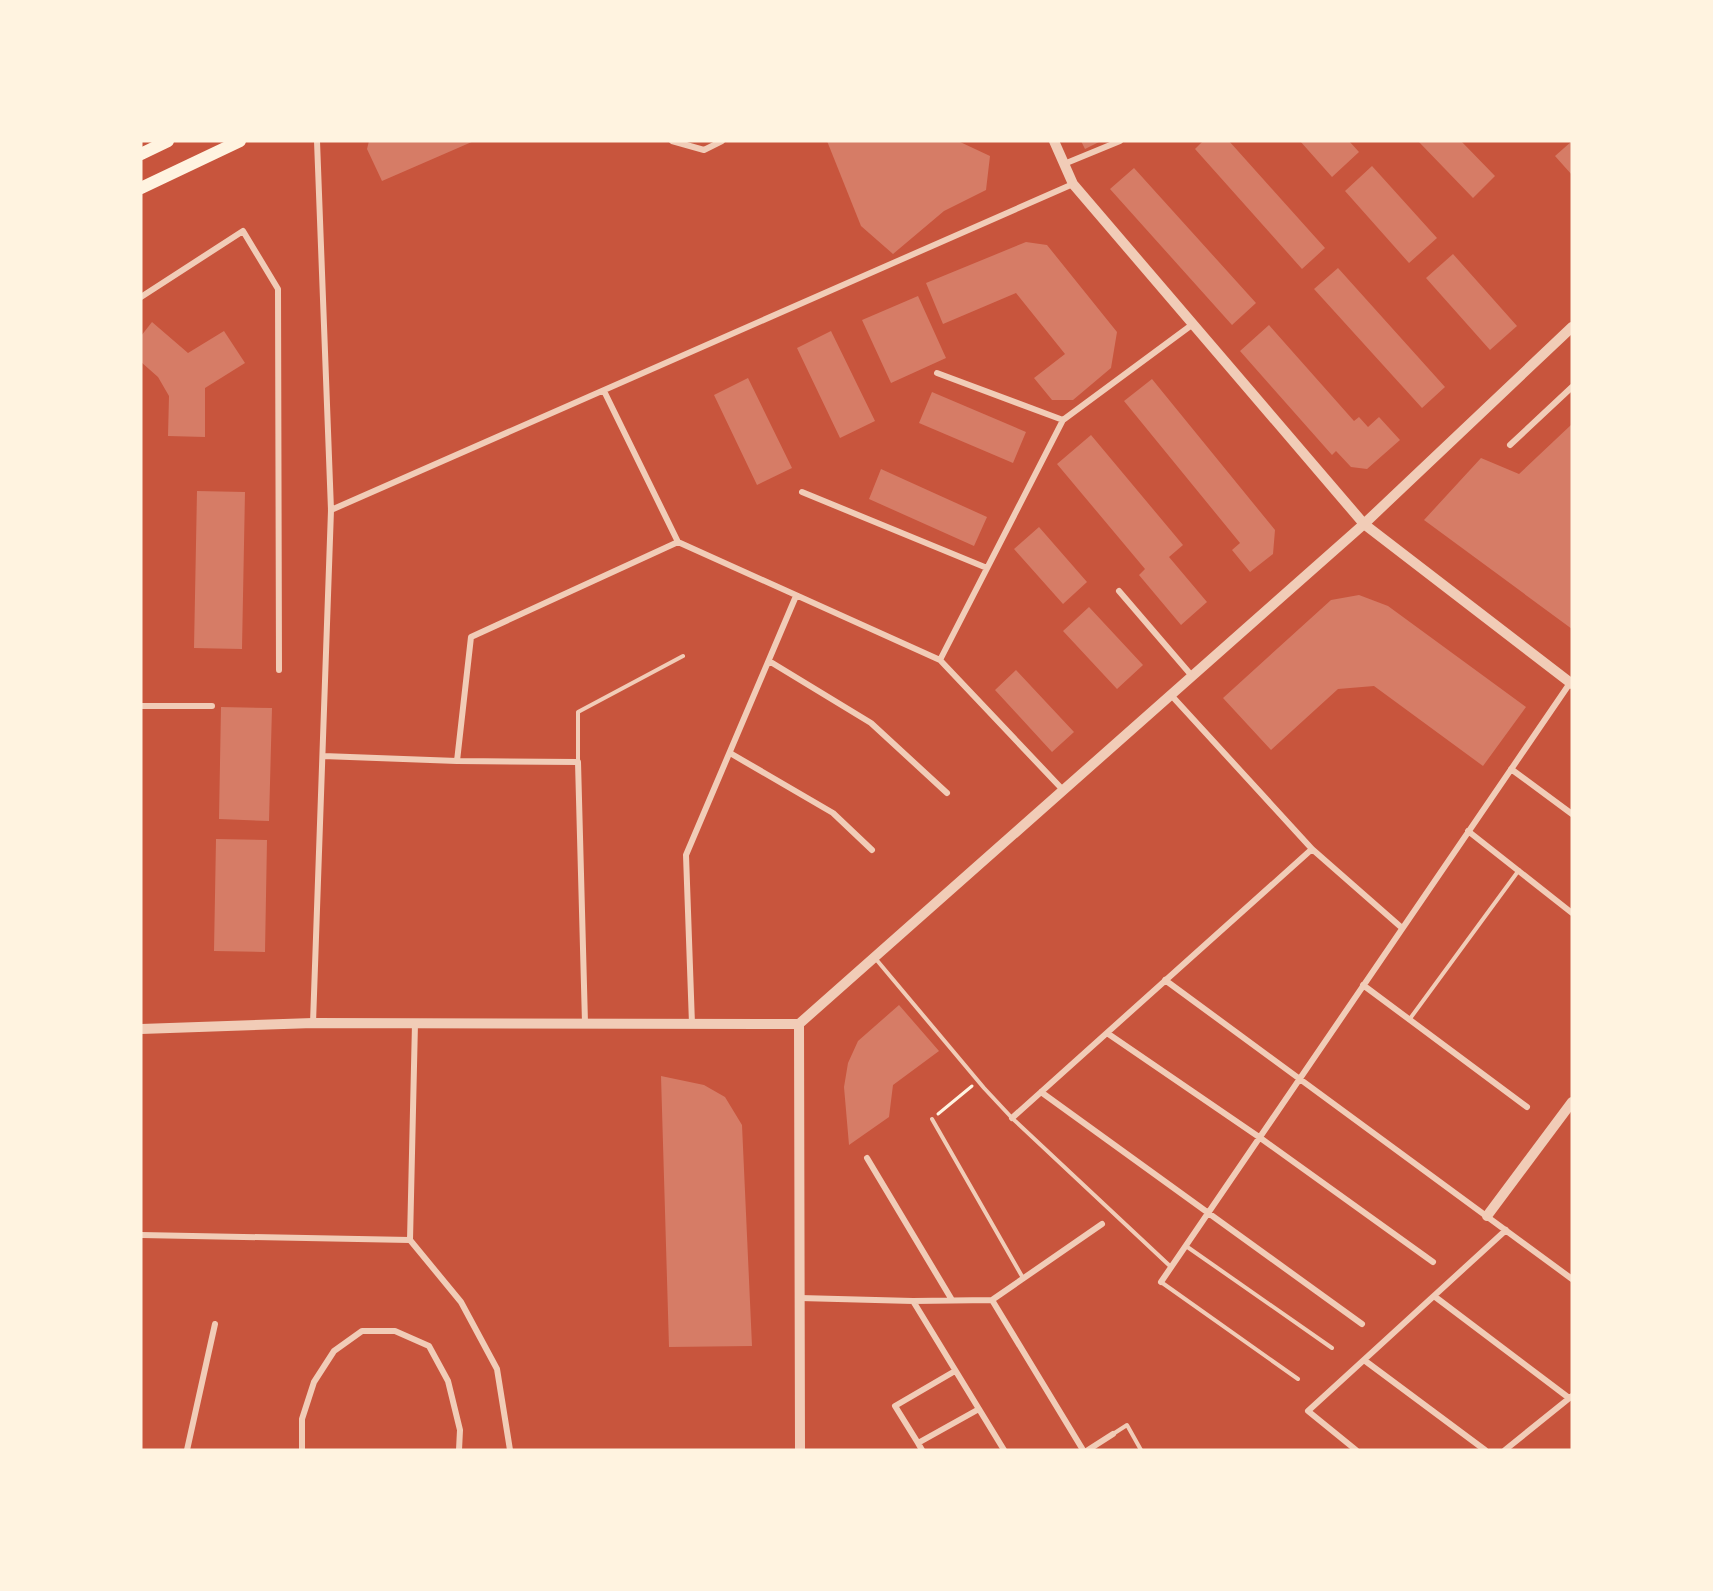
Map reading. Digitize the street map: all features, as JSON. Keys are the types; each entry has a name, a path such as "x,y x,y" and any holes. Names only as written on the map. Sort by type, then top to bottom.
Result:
{"main road":[{"path":"141,154 168,141"},
{"path":"141,188 240,141"}],"street":[{"path":"314,1023 331,510 317,141"},
{"path":"672,141 704,150 722,141"},
{"path":"1054,141 1074,184 1364,524 1571,683 1161,1282"},
{"path":"1064,164 1120,141"},
{"path":"331,510 1074,184"},
{"path":"141,297 243,231 278,289 279,670"},
{"path":"940,660 1063,420 1193,324"},
{"path":"141,1029 314,1023 800,1024 1364,524 1572,327"},
{"path":"938,373 1063,420"},
{"path":"1510,445 1572,387"},
{"path":"604,391 678,542 940,660 1063,790"},
{"path":"802,492 987,568"},
{"path":"457,761 471,637 678,542"},
{"path":"1119,591 1192,676"},
{"path":"692,1024 686,855 796,596"},
{"path":"769,661 871,723 947,793"},
{"path":"1171,695 1312,849 1402,928"},
{"path":"141,706 212,706"},
{"path":"730,753 833,813 872,850"},
{"path":"323,756 457,761 578,762 585,1023"},
{"path":"1511,769 1572,814"},
{"path":"1468,831 1572,913"},
{"path":"1012,1118 1312,849"},
{"path":"1165,980 1572,1279"},
{"path":"1363,985 1527,1107"},
{"path":"415,1023 410,1240 460,1302 497,1369 510,1450"},
{"path":"800,1024 800,1450"},
{"path":"1107,1033 1259,1137 1433,1262"},
{"path":"1041,1092 1362,1324"},
{"path":"1487,1216 1572,1102"},
{"path":"867,1158 952,1300"},
{"path":"800,1298 913,1301 992,1300 1102,1224"},
{"path":"1356,1450 1308,1411 1506,1230"},
{"path":"141,1235 410,1240"},
{"path":"1434,1296 1571,1397 1504,1450"},
{"path":"992,1300 1083,1450"},
{"path":"913,1301 1004,1450"},
{"path":"187,1450 215,1324"},
{"path":"302,1450 302,1419 314,1382 334,1351 362,1331 395,1331 429,1347 448,1381 460,1430 459,1450"},
{"path":"1364,1360 1485,1450"},
{"path":"922,1450 895,1406 956,1371"},
{"path":"918,1443 979,1409"},
{"path":"1088,1450 1113,1434"}],"lane":[{"path":"578,762 578,712 683,656"},
{"path":"1409,1020 1519,870"},
{"path":"875,957 1012,1118 1171,1267"},
{"path":"932,1119 1023,1278"},
{"path":"1185,1246 1332,1348"},
{"path":"1161,1282 1298,1379"},
{"path":"1113,1434 1127,1425 1141,1450"}],"path":[{"path":"932,1119 978,1080"}],"building":[{"path":"369,141 474,141 382,181 367,149"},
{"path":"827,141 958,141 990,156 986,190 944,211 893,254 861,226"},
{"path":"1081,141 1101,141 1085,149"},
{"path":"1203,141 1229,141 1325,248 1302,269 1195,149"},
{"path":"1300,141 1349,141 1359,152 1332,177"},
{"path":"1418,141 1461,141 1495,176 1473,198"},
{"path":"1572,141 1572,175 1555,156"},
{"path":"1372,166 1437,238 1409,263 1345,191"},
{"path":"1134,168 1256,303 1232,325 1110,189"},
{"path":"1026,242 1047,245 1117,332 1111,368 1073,400 1052,400 1034,378 1065,354 1016,293 943,324 926,283"},
{"path":"1453,254 1517,326 1490,350 1426,278"},
{"path":"1338,268 1445,387 1422,408 1314,289"},
{"path":"918,296 946,358 891,383 862,320"},
{"path":"152,322 188,353 224,331 245,363 205,388 205,437 168,436 169,396 158,377 141,362 141,336"},
{"path":"1269,325 1354,421 1359,417 1368,427 1379,417 1400,440 1367,469 1351,467 1336,451 1332,455 1240,351"},
{"path":"831,331 875,421 840,438 797,348"},
{"path":"748,378 792,468 757,485 714,395"},
{"path":"1152,379 1275,530 1273,554 1250,572 1232,550 1240,543 1124,401"},
{"path":"932,392 1026,432 1013,463 919,423"},
{"path":"1572,424 1572,629 1424,520 1481,458 1519,474"},
{"path":"1091,435 1183,545 1169,557 1207,602 1181,625 1139,575 1145,569 1057,464"},
{"path":"881,469 987,517 974,546 869,499"},
{"path":"197,491 245,492 242,649 194,648"},
{"path":"1039,527 1087,582 1063,604 1014,549"},
{"path":"1359,595 1388,606 1526,707 1483,766 1374,686 1338,689 1271,750 1223,698 1331,600"},
{"path":"1089,607 1143,665 1117,689 1063,631"},
{"path":"1016,670 1074,732 1052,752 995,690"},
{"path":"221,707 272,708 269,821 219,819"},
{"path":"216,839 267,840 265,952 214,951"},
{"path":"899,1005 939,1051 893,1085 889,1117 849,1145 844,1087 848,1063 858,1041"},
{"path":"661,1076 704,1085 725,1097 742,1125 752,1346 669,1347"}]}
